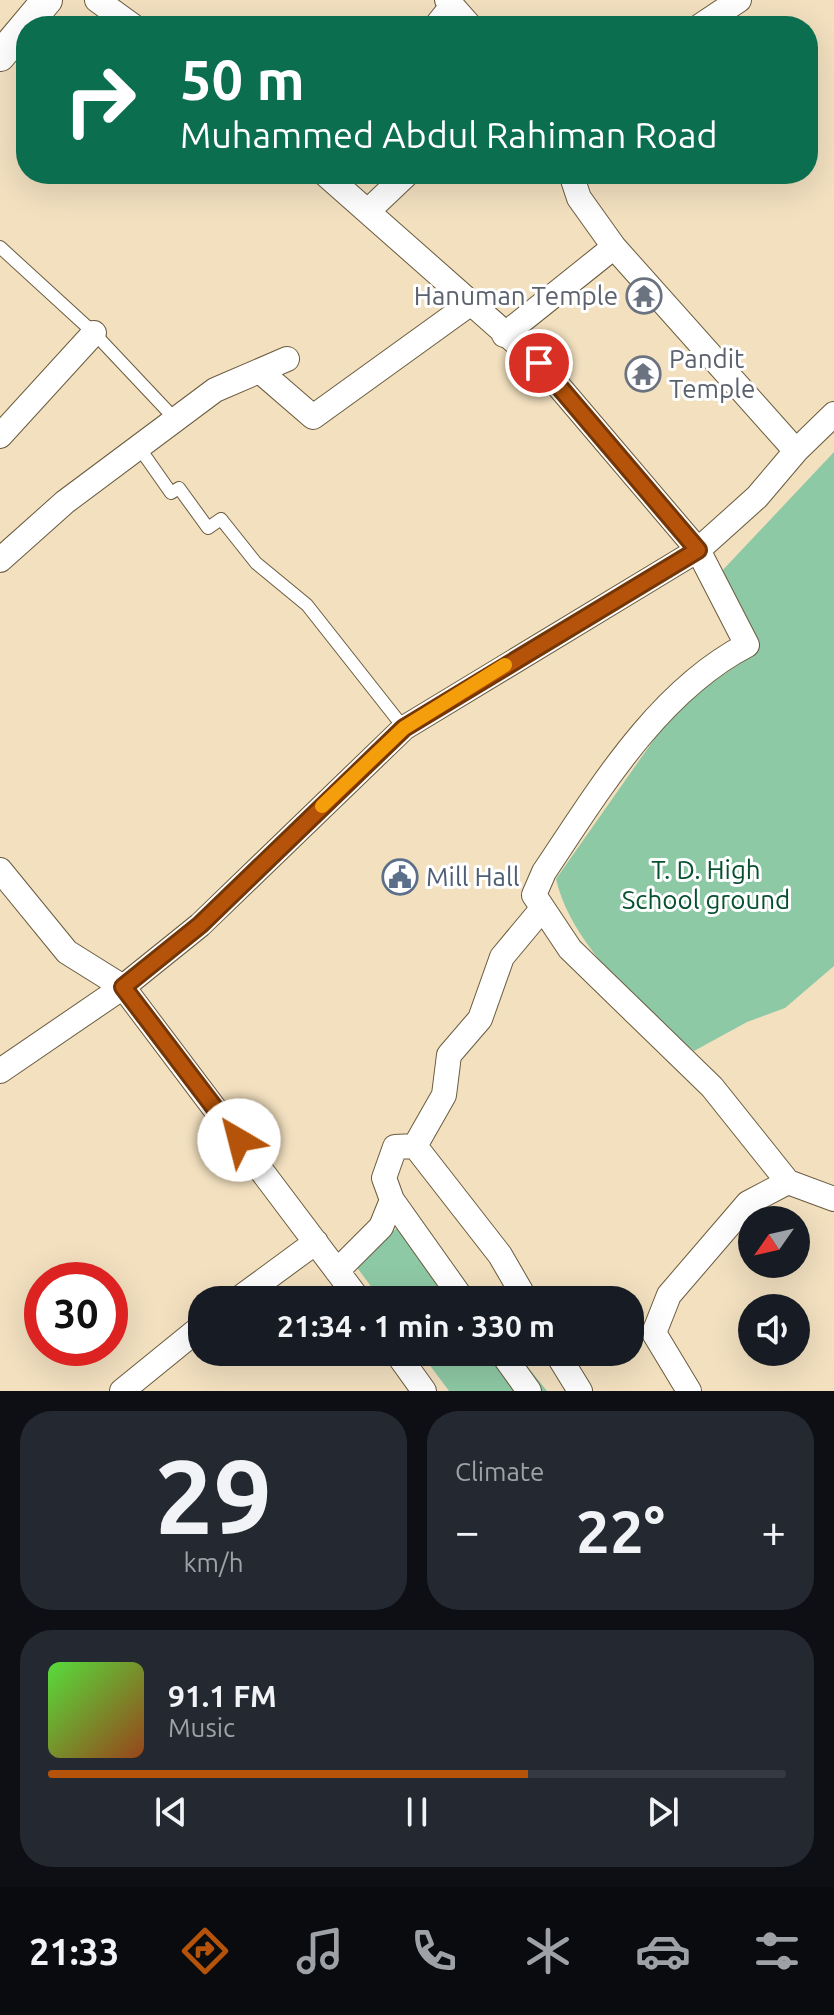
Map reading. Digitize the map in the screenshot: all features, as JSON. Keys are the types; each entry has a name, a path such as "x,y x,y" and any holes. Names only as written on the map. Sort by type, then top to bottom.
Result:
{"street":[{"path":"97,0 119,16"},
{"path":"715,16 739,0"},
{"path":"0,56 16,39"},
{"path":"337,184 539,363 698,550 747,645 693,678 631,749 544,872 534,895 570,949 712,1087 788,1182 834,1199"},
{"path":"368,211 396,184"},
{"path":"574,184 579,198 614,247 796,451"},
{"path":"504,335 614,247"},
{"path":"261,372 313,417 471,303"},
{"path":"4,424 94,333"},
{"path":"0,560 65,502 215,390 287,359"},
{"path":"0,1071 123,987 200,925 404,728 698,550 757,497 796,451 834,414"},
{"path":"0,870 67,952 123,987 348,1286"},
{"path":"415,1146 444,1095 449,1055 480,1019 502,957 542,909"},
{"path":"415,1146 395,1147 384,1178 392,1200 453,1286"},
{"path":"415,1146 500,1255 518,1286"},
{"path":"689,1391 654,1333 669,1295 748,1203 788,1182"},
{"path":"337,1271 381,1227 392,1200"},
{"path":"256,1286 316,1242"},
{"path":"122,1391 188,1337"},
{"path":"406,1366 424,1391"},
{"path":"511,1366 529,1391"},
{"path":"565,1366 580,1391"}],"lane":[{"path":"0,247 94,333 175,419"},
{"path":"138,446 171,493 179,488 208,528 221,519 256,563 307,605 404,728"}],"green space":[{"name":"T. D. High School ground","path":"834,452 834,966 785,1008 747,1022 694,1051 632,996 593,952 564,904 556,879 662,728 698,692 757,652 754,633 720,573"},
{"path":"410,1218 464,1286 371,1286 353,1262"},
{"path":"430,1366 527,1366 547,1391 449,1391"}],"slow traffic":[{"path":"322,806 404,728 505,665"}],"place":[{"name":"Hanuman Temple","path":"644,296"},
{"name":"Pandit Temple","path":"643,374"},
{"name":"Mill Hall","path":"400,877"}],"route":[{"path":"239,1140 123,987 200,925 404,728 698,550 539,363"}]}
